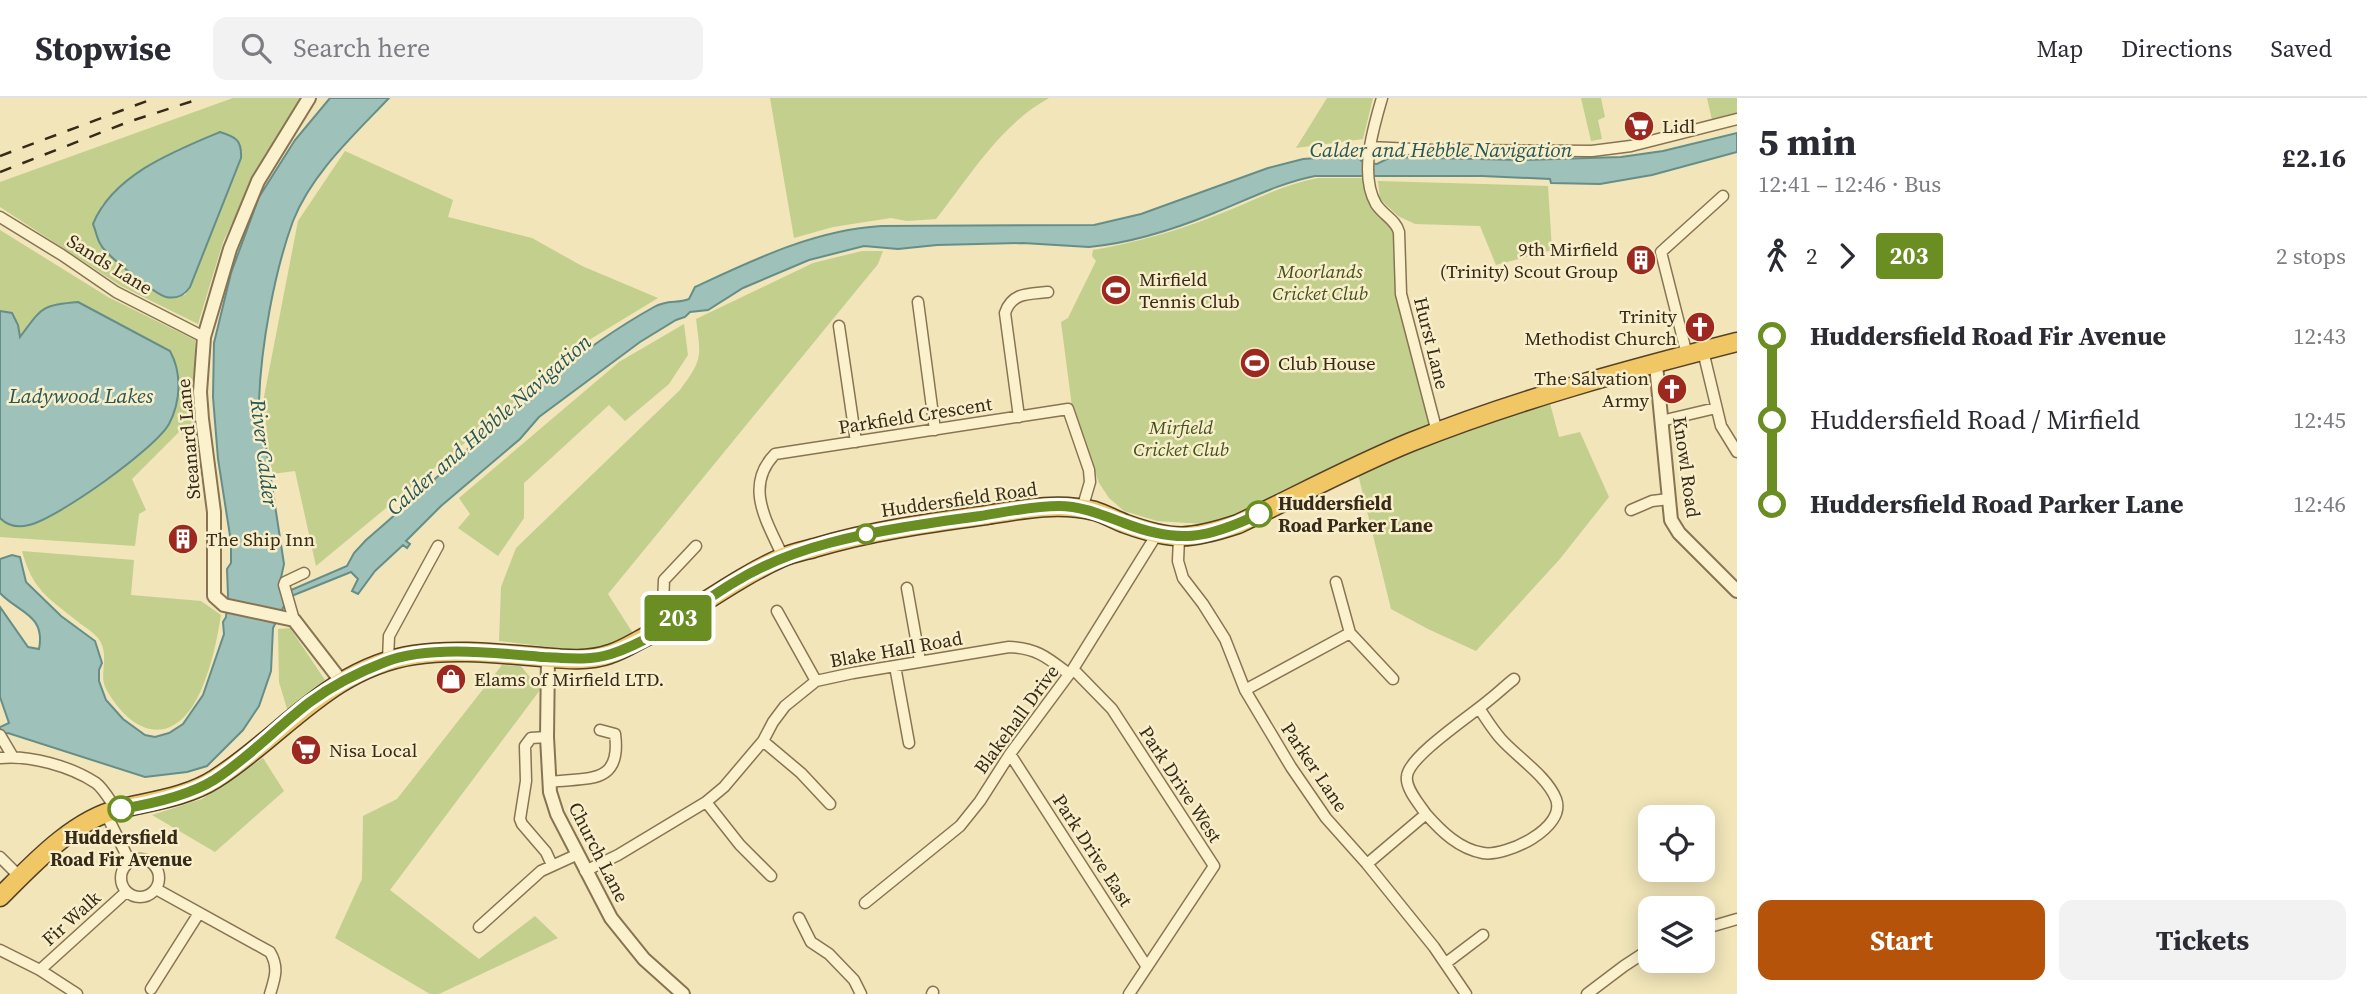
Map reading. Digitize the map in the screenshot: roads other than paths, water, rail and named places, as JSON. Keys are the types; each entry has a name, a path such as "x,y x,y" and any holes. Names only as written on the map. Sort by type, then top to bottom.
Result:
{"highway":[{"name":"Huddersfield Road","path":"0,897 54,846 79,828 111,812 171,797 212,782 310,702 341,681 388,660 453,653 588,659 612,654 662,628 736,581 783,557 860,536 923,524 1060,506 1097,512 1157,534 1178,538 1211,533 1238,524 1408,443 1437,432 1544,396 1737,342"}],"street":[{"name":"Steanard Lane","path":"289,614 224,605 214,596 214,512 200,392 204,337 230,249 258,181 309,98"},
{"name":"Hurst Lane","path":"1382,98 1370,137 1371,194 1380,211 1397,224 1401,294 1437,432"},
{"path":"1370,152 1592,150 1631,146 1737,119"},
{"path":"1723,196 1661,252 1721,426 1737,452"},
{"name":"Sands Lane","path":"0,217 116,292 204,337"},
{"path":"1019,417 1005,313 1008,304 1016,296 1048,292"},
{"path":"918,302 935,430"},
{"path":"839,326 856,442"},
{"name":"Knowl Road","path":"1656,365 1671,520 1674,527 1737,591"},
{"path":"1661,421 1716,408"},
{"name":"Parkfield Crescent","path":"783,557 759,502 760,482 765,464 775,454 1068,409 1089,470 1090,482 1082,509"},
{"path":"1631,510 1652,500 1669,499"},
{"name":"Blakehall Drive","path":"869,897 960,826 980,802 1010,754 1071,672 1157,534"},
{"name":"Parker Lane","path":"1178,538 1178,561 1183,578 1225,639 1245,690 1310,795 1446,963 1459,989 1466,994"},
{"path":"662,628 664,580 696,546"},
{"path":"388,660 389,636 438,547"},
{"path":"304,573 285,582 289,614 341,681"},
{"path":"1336,582 1350,633 1393,679"},
{"path":"907,588 920,661"},
{"path":"777,611 816,681"},
{"path":"1245,690 1350,633"},
{"name":"Blake Hall Road","path":"585,871 618,855 706,802 724,787 763,741 785,706 816,681 1009,647 1029,648 1071,672"},
{"name":"Church Lane","path":"548,657 547,737 550,782 556,814 611,918 644,959 683,994"},
{"path":"895,666 909,743"},
{"name":"Park Drive West","path":"1071,672 1112,709 1214,866 1129,994"},
{"path":"1479,708 1500,739 1538,774 1556,797 1557,808 1553,820 1543,832 1528,841 1485,854 1469,848 1443,832 1426,814 1409,788 1406,778 1409,770 1442,736 1514,678"},
{"path":"550,782 599,777 612,768 618,750 615,734 600,730"},
{"path":"547,737 531,738 526,743 526,781 520,819 546,852 552,865"},
{"path":"2,738 13,757"},
{"path":"763,741 801,773 830,804"},
{"name":"Park Drive East","path":"1010,754 1147,967"},
{"path":"0,758 13,757 57,766 98,784 130,862"},
{"path":"706,802 740,845 771,876"},
{"path":"1367,864 1426,814"},
{"path":"479,927 541,871 576,855"},
{"path":"0,856 20,877"},
{"path":"143,859 154,865 160,877 156,889 142,898 126,892 121,881 125,865 130,862 143,859"},
{"path":"156,889 270,952 276,962 270,994"},
{"name":"Fir Walk","path":"40,970 126,892"},
{"path":"151,989 199,913"},
{"path":"799,918 811,942 829,954 854,980 861,994"},
{"path":"1715,925 1737,919"},
{"path":"1446,963 1483,935"},
{"path":"0,950 40,970 77,994"},
{"path":"1587,994 1638,958"}],"water":[{"name":"River Calder","path":"330,98 389,98 335,155 301,203 286,241 274,286 259,401 284,564 279,587 282,594 347,566 366,540 504,416 614,331 659,305 689,299 695,287 763,256 809,240 833,233 881,226 1094,225 1141,214 1268,168 1303,159 1356,156 1364,163 1377,164 1391,157 1521,160 1621,157 1663,151 1737,133 1737,152 1652,175 1600,184 1551,183 1550,179 1482,176 1315,176 1276,187 1168,230 1105,245 1089,247 1023,243 937,245 898,249 864,246 809,260 743,288 708,310 690,312 640,342 539,417 520,439 441,506 406,541 410,544 407,548 403,545 375,571 358,594 352,591 358,579 351,572 284,599 284,606 273,628 271,671 259,706 243,730 207,766 187,772 145,777 8,733 0,735 0,727 9,723 0,697 0,607 28,647 39,649 40,637 34,621 0,593 0,559 12,555 20,557 26,582 61,616 95,641 102,663 99,681 106,700 123,719 145,735 155,737 169,733 183,724 203,695 224,634 223,622 228,595 227,569 231,563 231,542 218,459 213,397 214,343 231,273 259,197 295,140"},
{"path":"220,132 237,140 241,158 190,287 180,296 166,297 142,282 105,250 98,241 93,224 102,207 130,178 165,157"},
{"name":"Ladywood Lakes","path":"78,302 170,351 177,368 176,406 169,424 160,435 105,481 43,520 25,526 13,526 0,518 0,311 12,313 20,337 43,310"}],"railway":[{"path":"0,156 155,98"},
{"path":"0,172 128,122 202,98"}],"place":[{"name":"Lidl","path":"1639,126"},
{"name":"9th Mirfield (Trinity) Scout Group","path":"1641,260"},
{"name":"Mirfield Tennis Club","path":"1116,290"},
{"name":"Trinity Methodist Church","path":"1700,327"},
{"name":"Club House","path":"1255,363"},
{"name":"The Salvation Army","path":"1672,389"},
{"name":"Huddersfield Road Parker Lane","path":"1259,514"},
{"name":"The Ship Inn","path":"183,539"},
{"name":"Elams of Mirfield LTD.","path":"451,679"},
{"name":"Nisa Local","path":"306,750"},
{"name":"Huddersfield Road Fir Avenue","path":"121,809"}],"water label":[{"name":"Calder and Hebble Navigation","path":"1441,150"},
{"name":"Calder and Hebble Navigation","path":"489,425"}],"park label":[{"name":"Moorlands Cricket Club","path":"1320,282"},
{"name":"Mirfield Cricket Club","path":"1181,438"}]}
